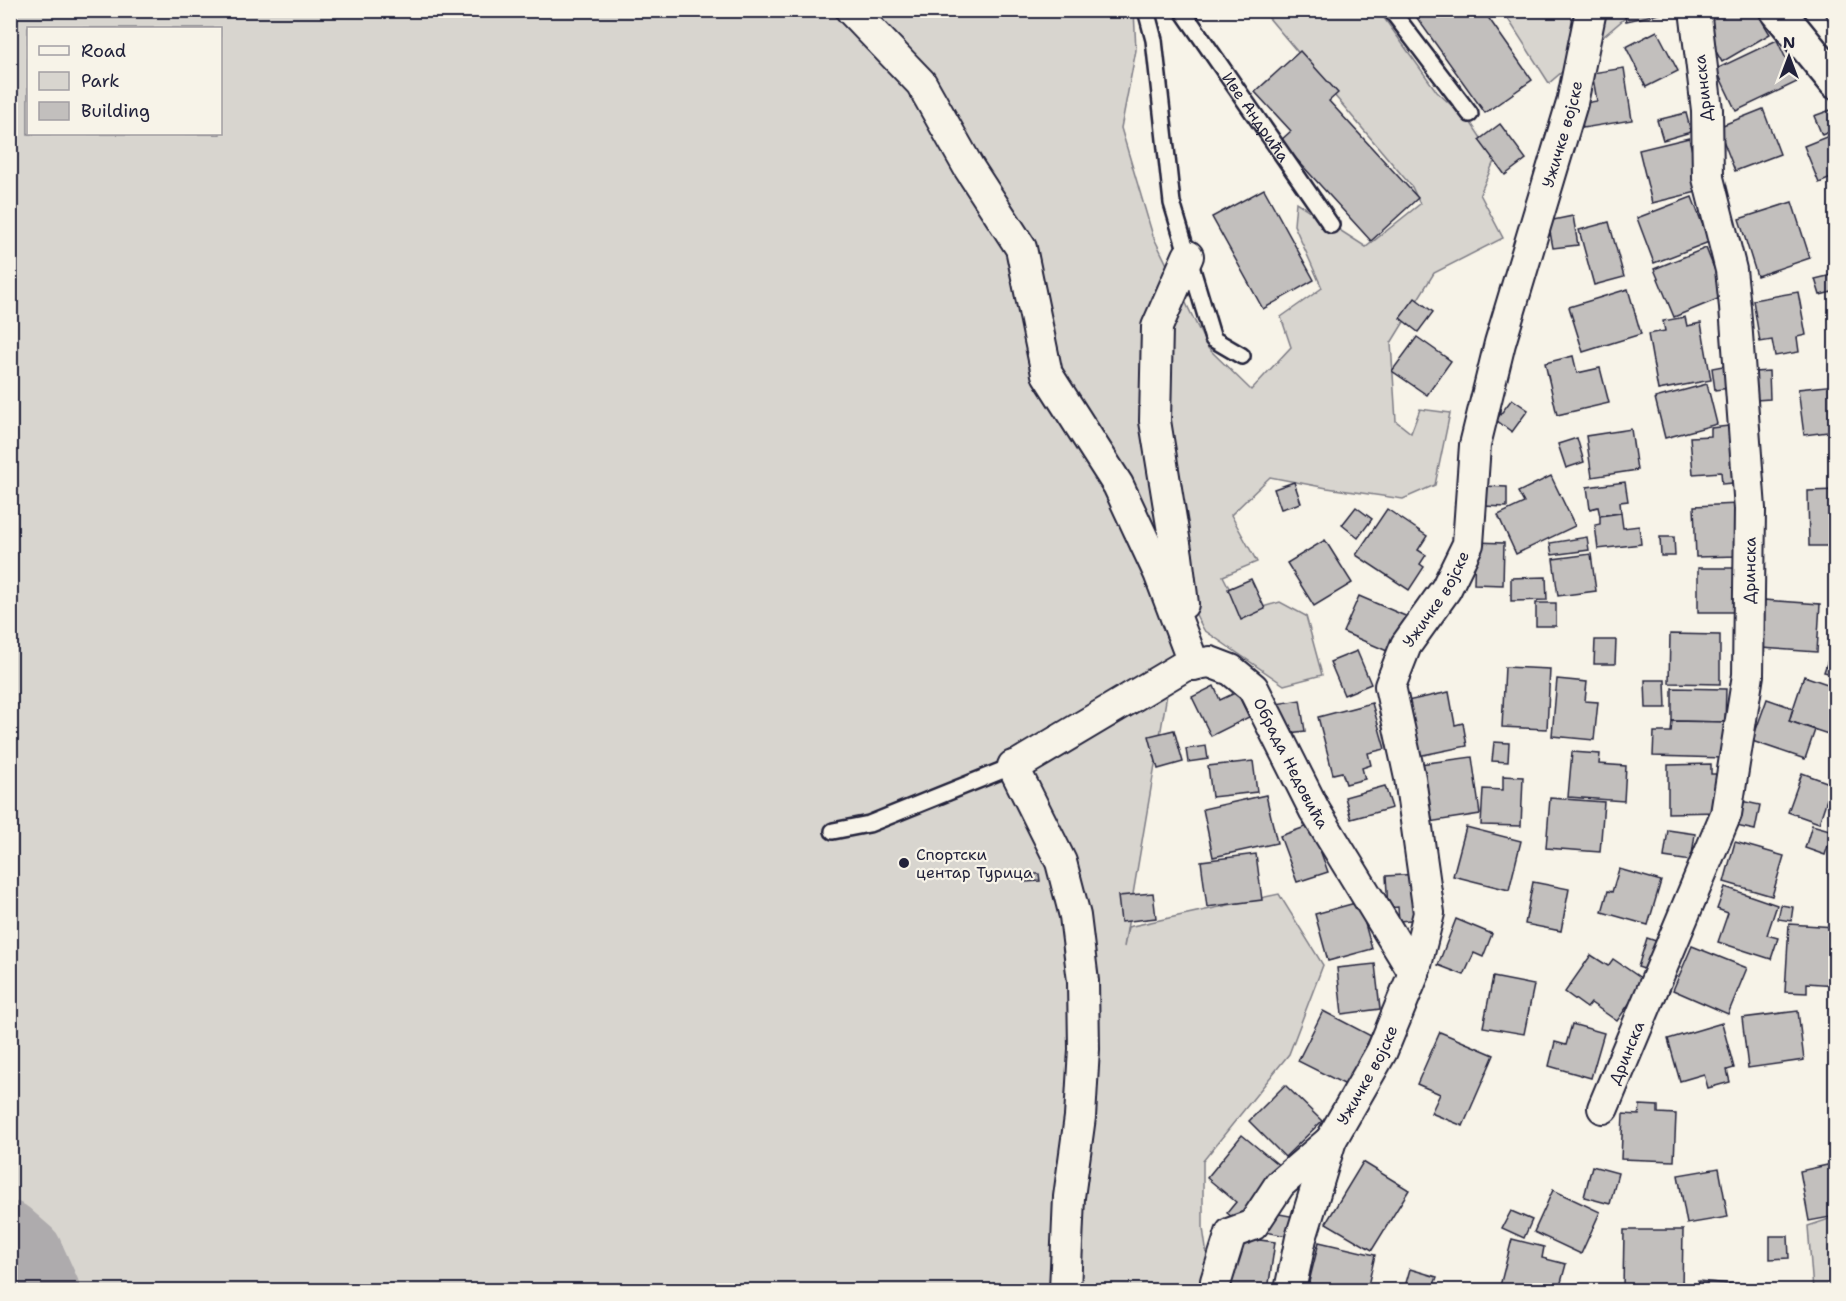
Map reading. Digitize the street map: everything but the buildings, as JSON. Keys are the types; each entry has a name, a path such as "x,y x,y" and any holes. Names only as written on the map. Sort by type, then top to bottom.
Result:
{"street":[{"path":"851,10 921,83 969,168 1021,248 1047,374 1118,485 1159,573 1194,665"},
{"name":"Ужичке војске","path":"1290,1290 1301,1238 1331,1140 1382,1051 1414,973 1429,914 1410,778 1390,686 1406,645 1446,589 1468,544 1475,445 1500,343 1572,102 1591,10"},
{"name":"Дринска","path":"1603,1108 1726,814 1748,675 1750,508 1736,307 1731,270 1708,178 1707,110 1696,18 1699,10"},
{"path":"1777,10 1836,82"},
{"path":"1188,256 1157,327 1155,421 1177,556 1188,646 1194,665"},
{"name":"Обрада Недовића","path":"1017,765 1184,666 1210,662 1231,670 1253,688 1315,811 1414,973"},
{"path":"1017,765 1061,862 1075,916 1083,981 1084,1050 1080,1117 1069,1197 1065,1290"},
{"name":"Ужичке војске","path":"1216,1281 1231,1233 1253,1225 1280,1184 1331,1140"}],"lane":[{"path":"1146,10 1154,40 1172,203 1213,339 1242,356"},
{"name":"Иве Андрића","path":"1182,10 1331,225"},
{"path":"1391,10 1470,114"},
{"path":"833,831 869,824 1017,765"}],"green space":[{"path":"10,11 1134,11 1136,50 1121,128 1153,236 1208,348 1251,390 1291,347 1281,317 1322,288 1294,225 1296,202 1366,247 1420,204 1412,187 1263,11 1379,11 1437,92 1471,123 1495,159 1480,194 1503,238 1434,273 1391,343 1396,421 1411,433 1420,409 1450,413 1435,485 1403,499 1270,477 1231,515 1257,562 1223,576 1242,613 1280,602 1306,616 1322,675 1284,685 1204,630 1194,611 1181,612 1124,947 1128,927 1279,894 1323,965 1289,1054 1203,1161 1203,1228 1212,1290 11,1290"},
{"path":"1503,11 1622,11 1625,18 1549,83"},
{"path":"1835,1217 1835,1290 1813,1290 1808,1226"}],"waterway":[{"path":"10,1230 33,1250 51,1290"}],"place":[{"name":"Спортски центар Турица","path":"904,863"}]}
